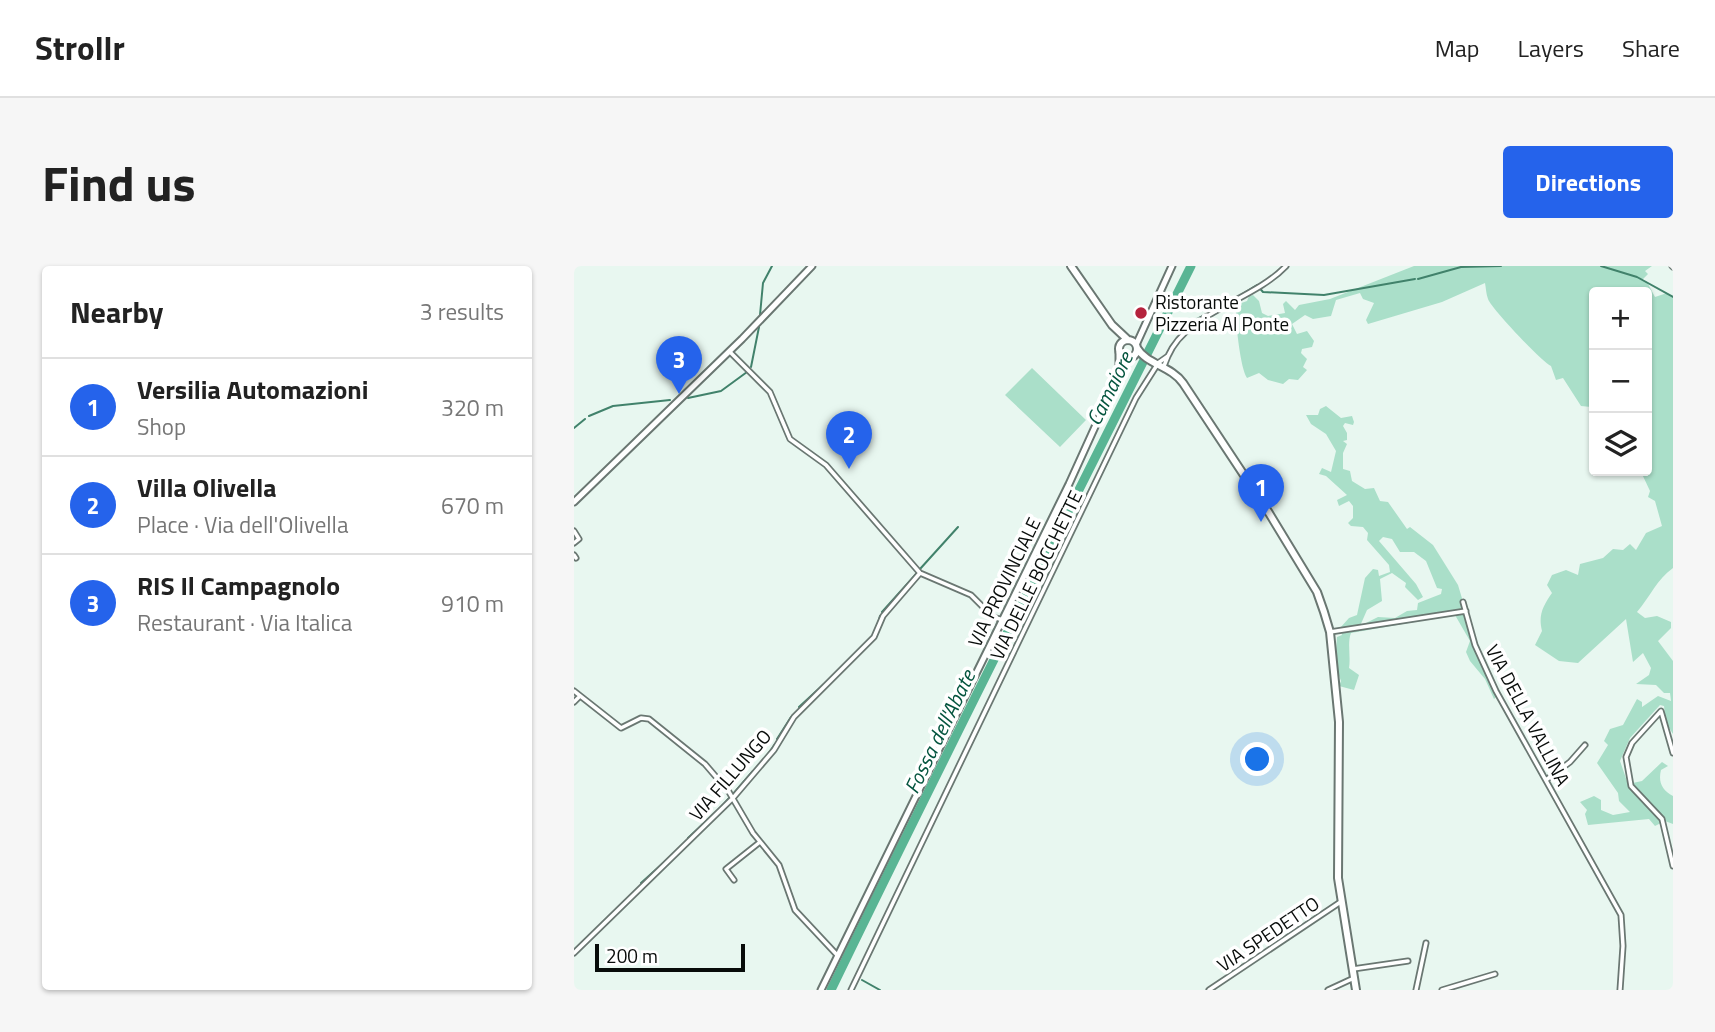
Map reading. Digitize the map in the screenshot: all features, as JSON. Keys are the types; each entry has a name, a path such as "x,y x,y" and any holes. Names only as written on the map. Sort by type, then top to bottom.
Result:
{"main road":[{"path":"574,502 812,266"},
{"path":"1070,266 1112,325 1129,340 1136,353"},
{"name":"VIA PROVINCIALE","path":"821,990 1003,620 1119,374 1136,353 1140,332 1172,266"},
{"path":"1112,325 1119,350"},
{"name":"VIA PROVINCIALE","path":"1129,340 1140,332"},
{"path":"1119,350 1129,340"},
{"path":"1119,350 1136,353 1159,363 1183,383 1269,513 1317,592 1330,632 1339,722 1337,853 1356,990"},
{"name":"VIA PROVINCIALE","path":"1119,350 1119,374"}],"street":[{"name":"VIA DELLE BOCCHETTE","path":"851,990 1136,398 1182,333 1262,285 1286,266"},
{"path":"729,351 770,391 782,423 795,445 826,465 920,573 971,595 993,617 1003,620"},
{"path":"574,531 579,539 574,543"},
{"name":"VIA FILLUNGO","path":"574,953 733,798 774,750 794,716 874,637 883,616 920,573"},
{"name":"VIA DELLA VALLINA","path":"1463,602 1477,650 1621,915 1623,946 1620,990"},
{"path":"1330,632 1466,611"},
{"path":"574,691 621,728 641,718 649,719 705,764 733,798 760,842 779,865 795,910 838,956"},
{"path":"574,702 580,696"},
{"path":"1673,752 1661,711 1632,743 1626,757 1631,786 1662,819 1673,866"},
{"path":"1546,780 1578,755 1585,744"},
{"path":"734,880 726,869 760,842"},
{"name":"VIA SPEDETTO","path":"1209,990 1342,901"},
{"path":"1416,990 1426,943"},
{"path":"1353,969 1408,961"},
{"path":"1442,990 1495,974"},
{"path":"1328,990 1354,978"}],"green space":[{"path":"1414,266 1652,266 1645,271 1648,274 1642,280 1650,287 1589,287 1589,407 1581,406 1563,378 1556,380 1551,366 1491,304 1485,283 1442,302 1368,324 1366,320 1374,303 1363,299 1360,293 1336,300 1331,316 1313,319 1305,315 1292,324 1297,334 1307,331 1314,341 1312,347 1302,349 1301,353 1307,359 1303,367 1307,370 1298,380 1289,379 1283,384 1268,380 1259,373 1247,378 1240,354 1236,305 1247,301 1249,296 1253,295 1259,301 1262,313 1268,316 1285,313 1283,304 1286,301 1295,310 1299,305 1330,299"},
{"path":"1652,291 1655,297 1667,293 1673,297 1673,568 1658,583 1637,612 1645,618 1657,616 1671,622 1671,628 1658,641 1673,661 1673,734 1666,723 1664,706 1660,705 1630,738 1620,761 1628,784 1642,781 1662,762 1668,766 1661,770 1660,778 1666,791 1673,796 1673,824 1665,821 1655,826 1649,819 1588,825 1585,814 1587,810 1580,802 1594,796 1601,800 1601,810 1613,815 1630,812 1619,801 1618,793 1597,763 1608,745 1604,741 1610,729 1623,725 1637,699 1642,702 1642,707 1658,696 1671,701 1670,693 1664,693 1656,685 1636,684 1649,675 1651,668 1643,653 1633,662 1626,619 1578,663 1559,661 1535,645 1542,631 1542,611 1552,593 1547,585 1552,575 1566,570 1578,575 1580,564 1603,558 1613,549 1623,550 1630,544 1636,550 1646,533 1662,526 1655,501 1648,497 1650,491 1643,476 1652,476"},
{"path":"1032,368 1086,420 1060,447 1005,395"},
{"path":"1326,406 1341,418 1352,416 1353,425 1345,423 1343,426 1347,440 1343,441 1347,444 1343,453 1343,469 1350,471 1352,481 1365,489 1374,488 1380,501 1388,502 1407,529 1410,527 1433,545 1458,585 1476,645 1499,694 1494,699 1485,679 1470,661 1466,652 1470,641 1455,615 1351,633 1349,668 1359,675 1354,690 1339,686 1341,681 1335,665 1337,637 1342,635 1340,628 1349,618 1357,615 1365,578 1373,569 1378,570 1379,576 1390,572 1389,565 1367,540 1368,533 1363,527 1351,526 1348,523 1353,518 1353,506 1349,501 1339,506 1337,500 1347,495 1326,476 1319,474 1322,468 1331,472 1336,451 1326,434 1311,424 1306,415 1318,415 1320,409","holes":["1383,537 1392,539 1400,552 1414,552 1426,561 1437,588 1442,589 1441,594 1418,603 1417,610 1407,611 1395,618 1378,617 1360,626 1367,610 1382,601 1380,579 1392,573 1406,583 1405,587 1418,600 1423,597 1416,584 1379,541"]}],"waterway":[{"path":"760,315 763,283 772,266"},
{"name":"Fossa dell'Abate","path":"831,990 1191,266"},
{"path":"1418,279 1461,267 1501,266"},
{"path":"1601,266 1637,277 1673,297"},
{"path":"1226,304 1257,285 1263,292 1324,295 1415,279"},
{"path":"1165,316 1185,325 1215,310"},
{"path":"751,367 759,327"},
{"path":"688,398 721,391 747,372"},
{"path":"589,416 613,406 670,400"},
{"path":"574,428 585,419"},
{"path":"920,569 958,527"},
{"path":"882,612 917,573"},
{"path":"878,624 880,616"},
{"path":"799,707 824,684"},
{"path":"777,739 791,717"},
{"path":"766,757 775,744"},
{"path":"733,794 753,771"},
{"path":"722,806 730,797"},
{"path":"688,838 717,811"},
{"path":"641,883 671,856"},
{"path":"862,980 880,990"}],"place":[{"name":"Ristorante Pizzeria Al Ponte","path":"1141,313"},
{"name":"RIS Il Campagnolo","path":"679,394"},
{"name":"Villa Olivella","path":"849,469"},
{"name":"Versilia Automazioni","path":"1261,522"}],"water label":[{"name":"Camaiore","path":"1110,389"}]}
